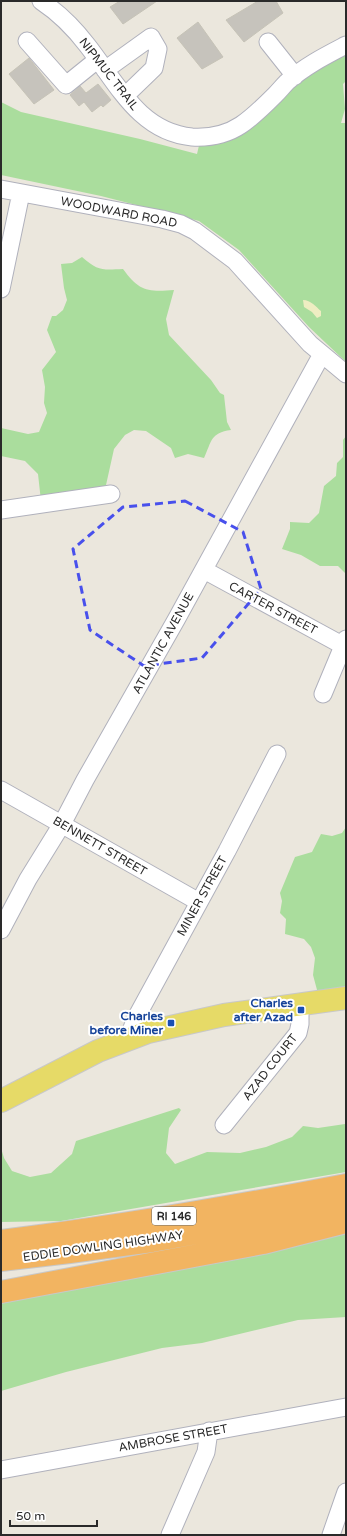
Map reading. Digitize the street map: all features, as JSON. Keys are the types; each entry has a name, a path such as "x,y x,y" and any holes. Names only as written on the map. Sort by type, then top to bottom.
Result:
{"highway":[{"name":"EDDIE DOWLING HIGHWAY","path":"1,1241 151,1220 346,1186"},
{"name":"EDDIE DOWLING HIGHWAY","path":"1,1260 152,1241 346,1206"},
{"path":"1,1292 263,1242 346,1222"}],"main road":[{"path":"1,1101 98,1051 128,1038 224,1015 300,1003 346,998"}],"street":[{"name":"NIPMUC TRAIL","path":"41,1 65,20 87,45 125,96 141,114 164,130 183,136 201,138 220,135 242,125 307,65 346,45"},
{"path":"27,42 66,85 150,37 158,49 154,68 125,96"},
{"path":"268,42 295,76"},
{"name":"WOODWARD ROAD","path":"1,189 162,219 181,224 195,231 235,261 287,320 322,354 346,374"},
{"path":"1,289 21,192"},
{"name":"ATLANTIC AVENUE","path":"1,930 204,570 322,354"},
{"path":"1,510 111,494"},
{"name":"CARTER STREET","path":"204,570 344,642"},
{"path":"324,694 344,642"},
{"name":"MINER STREET","path":"128,1038 137,1016 277,754"},
{"name":"BENNETT STREET","path":"1,790 199,902"},
{"name":"AZAD COURT","path":"224,1125 298,1033 300,1024 300,1003"},
{"name":"AMBROSE STREET","path":"1,1470 346,1407"},
{"path":"170,1535 206,1452 209,1431"},
{"path":"331,1535 346,1492"}],"highlighted area":[{"path":"185,501 243,532 261,589 202,658 144,666 90,630 73,549 123,507"}],"green space":[{"path":"346,40 346,81 343,84 345,109 341,123 346,123 346,362 309,327 239,250 199,221 101,196 1,175 1,102 21,112 140,139 197,154 201,137 221,132"},
{"path":"82,257 92,265 101,269 123,269 134,282 144,288 157,291 174,290 166,319 169,335 211,380 220,393 224,395 227,422 231,430 224,431 215,436 204,458 188,454 175,458 171,448 146,431 134,430 125,435 114,449 102,503 99,505 42,510 38,474 25,461 1,456 1,428 28,434 39,432 47,413 44,403 45,387 42,370 56,352 47,330 52,316 56,316 63,310 67,300 61,264 72,263"},
{"path":"346,436 346,574 338,566 320,566 301,555 282,549 290,529 290,522 309,523 319,513 324,486 336,476 337,463 343,457 343,440"},
{"path":"346,827 346,997 320,1001 313,975 315,958 311,947 304,939 285,934 286,919 280,913 282,901 280,893 295,857 312,852 321,834 332,836 342,833"},
{"path":"179,1108 181,1110 169,1128 166,1153 175,1164 207,1152 240,1153 266,1147 292,1137 303,1126 318,1128 345,1124 346,1172 61,1221 1,1222 1,1148 4,1158 12,1171 30,1177 51,1173 72,1154 76,1141"},
{"path":"346,1222 346,1317 298,1320 202,1343 162,1348 66,1372 1,1391 1,1293"}],"sand":[{"path":"303,300 311,302 321,311 321,316 317,318 312,312 304,307"}],"building":[{"path":"120,1 157,1 123,24 110,7"},
{"path":"258,1 276,1 283,13 244,42 226,20"},
{"path":"198,22 223,57 202,69 177,38"},
{"path":"29,58 54,90 34,104 9,74"},
{"path":"98,84 111,100 103,107 101,105 92,112 84,102 79,106 70,95 80,86 86,93"}],"place":[{"name":"Charles after Azad","path":"301,1010"},
{"name":"Charles before Miner","path":"171,1023"}]}
